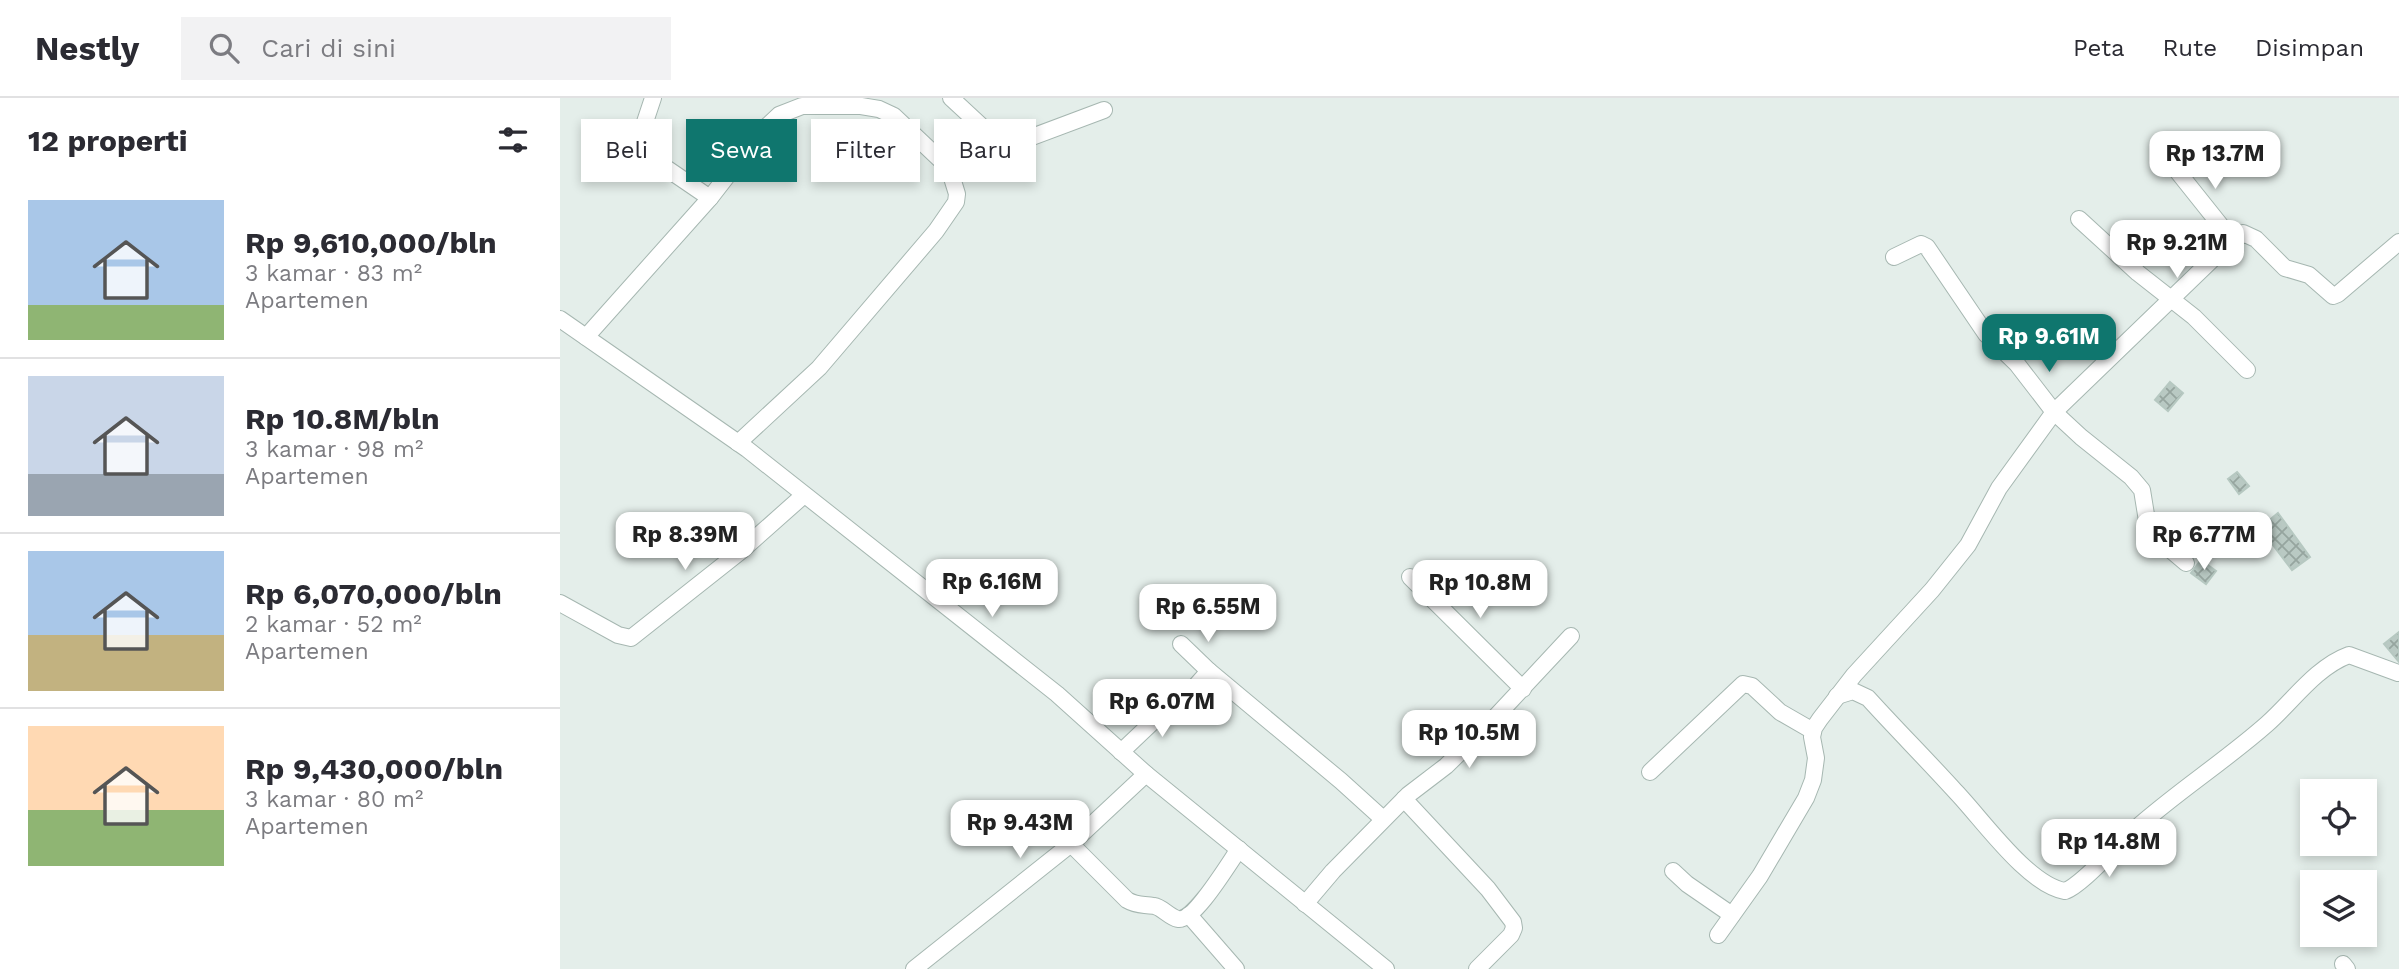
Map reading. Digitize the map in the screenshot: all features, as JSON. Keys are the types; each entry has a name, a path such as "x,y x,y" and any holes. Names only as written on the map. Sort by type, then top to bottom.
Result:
{"street":[{"path":"653,98 639,140 644,153 710,198"},
{"path":"951,98 974,119"},
{"path":"586,337 710,198 772,121 788,110 802,106 861,106 886,111 934,154"},
{"path":"1036,135 1104,110"},
{"path":"2170,162 2233,241"},
{"path":"738,443 819,368 944,222 956,202 953,182"},
{"path":"2079,219 2138,273 2171,298 2248,370"},
{"path":"1718,934 1760,876 1806,798 1813,780 1816,758 1813,731 1820,719 1968,545 1999,488 2054,412 2171,298 2244,233 2249,234 2285,268 2309,275 2333,296 2399,242"},
{"path":"1894,257 1921,244 1927,247 1986,334 2017,364 2054,412 2143,489 2148,527 2153,535 2186,563"},
{"path":"560,319 738,443 1057,694 1146,774 1387,969"},
{"path":"560,603 618,635 631,638 741,551 804,495"},
{"path":"1410,577 1523,689"},
{"path":"1305,904 1383,820 1404,799 1446,766 1523,689 1571,636"},
{"path":"1181,644 1383,820"},
{"path":"1837,696 1853,691 1868,698 2009,853 2047,886 2065,891 2079,883 2133,830 2267,724 2322,671 2341,658 2349,655 2398,673"},
{"path":"1185,698 1209,671"},
{"path":"1650,772 1743,684 1752,686 1780,712 1813,731"},
{"path":"1121,752 1180,696 1203,712"},
{"path":"914,969 1070,844 1146,774"},
{"path":"1404,799 1488,889 1513,922 1511,935 1478,969"},
{"path":"1070,844 1127,900 1137,905 1156,906 1176,919 1189,915 1196,909 1239,849"},
{"path":"1673,871 1732,915"},
{"path":"1189,915 1236,969"}],"building":[{"path":"2170,382 2183,393 2168,411 2155,400"},
{"path":"2237,472 2249,486 2239,494 2228,479"},
{"path":"2278,513 2310,557 2292,570 2260,528"},
{"path":"2201,560 2216,571 2206,584 2191,573"},
{"path":"2399,632 2399,662 2384,644"}]}
